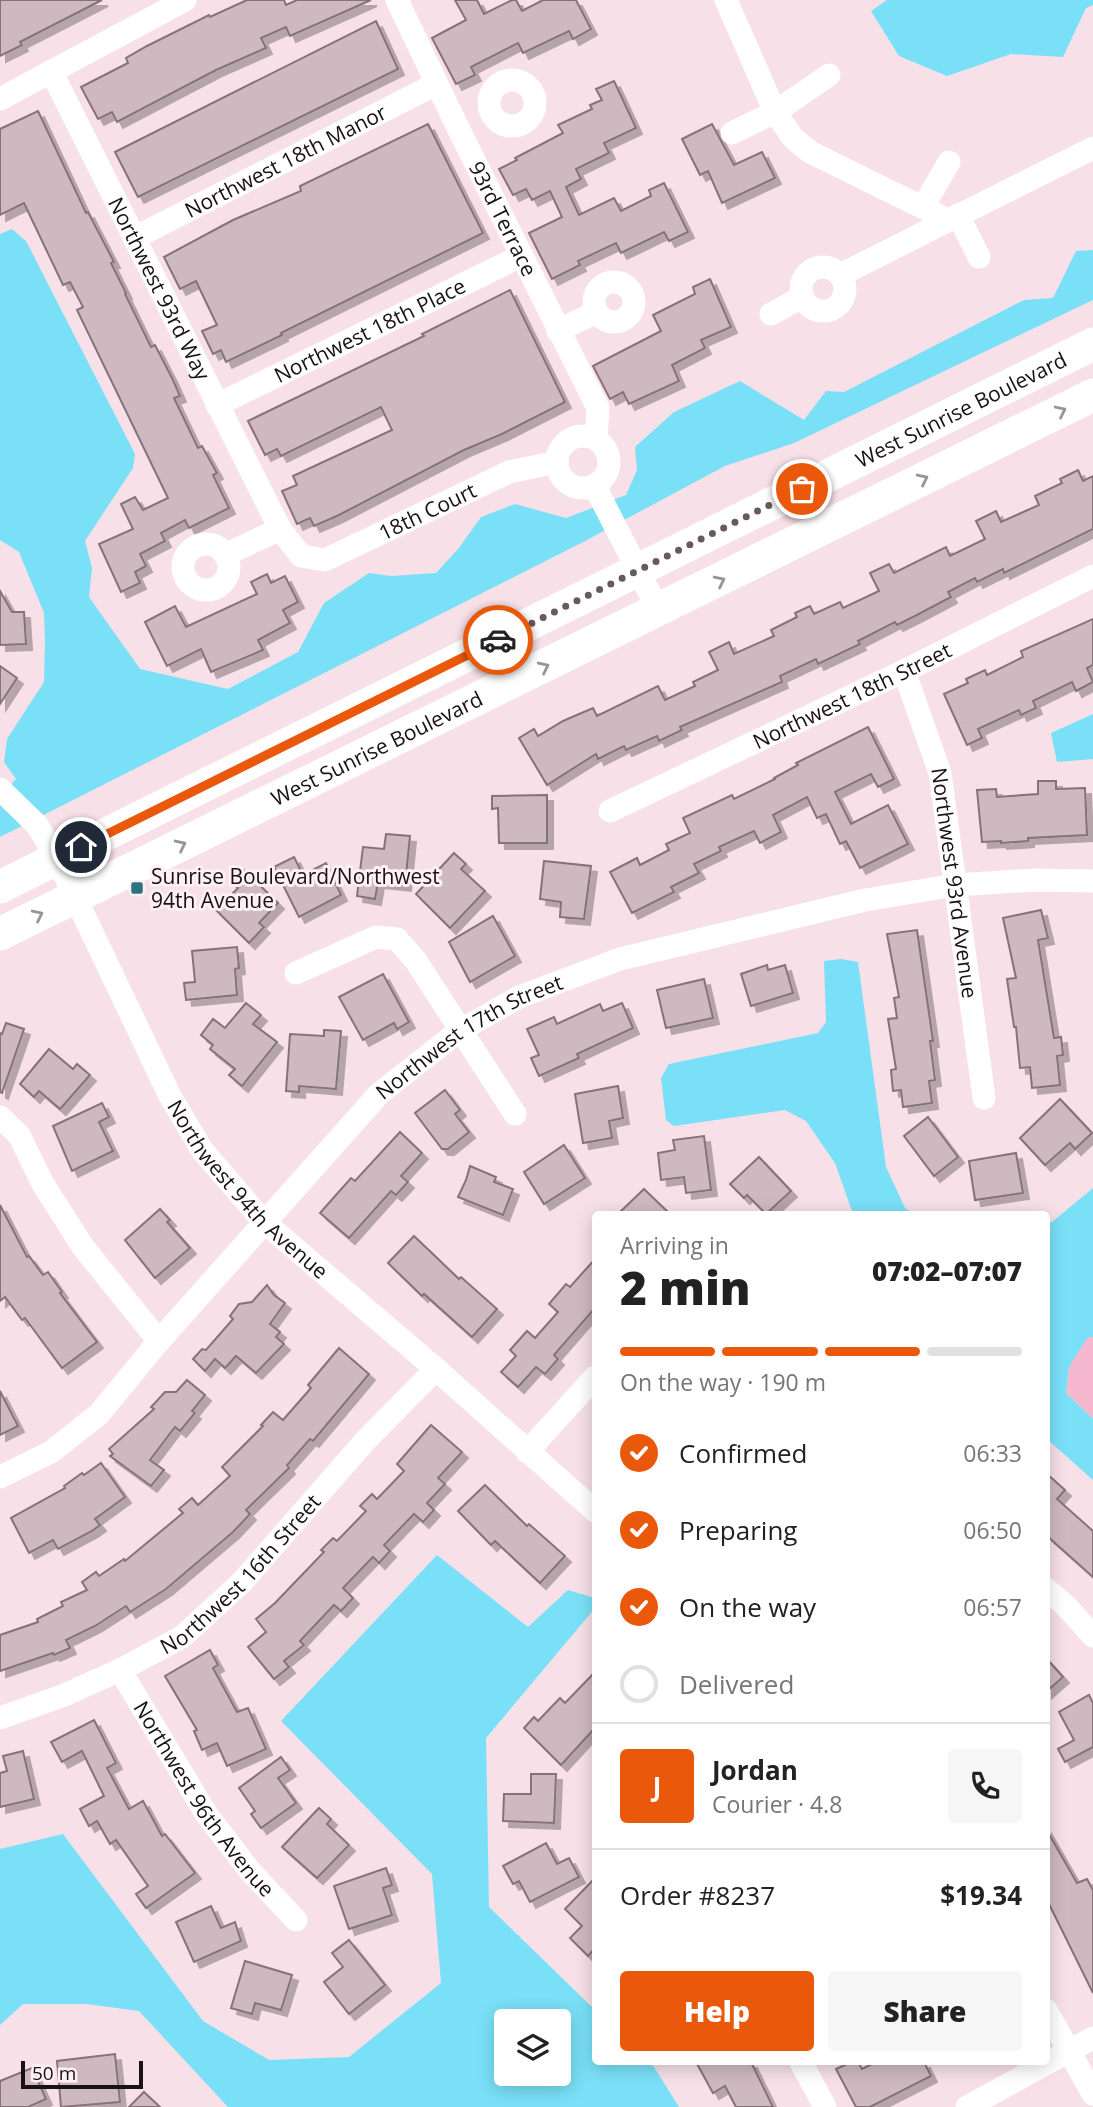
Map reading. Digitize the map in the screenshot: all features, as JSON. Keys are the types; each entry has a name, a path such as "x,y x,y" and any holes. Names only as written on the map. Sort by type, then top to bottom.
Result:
{"highway":[{"name":"West Sunrise Boulevard","path":"0,887 1093,344"},
{"name":"West Sunrise Boulevard","path":"0,934 1093,395"}],"street":[{"path":"0,99 186,0"},
{"name":"93rd Terrace","path":"397,0 436,84 598,408 596,439"},
{"path":"726,0 775,112 793,138 810,152 923,207 953,218 978,257"},
{"name":"Northwest 93rd Way","path":"51,71 280,529 301,556"},
{"path":"732,133 775,112 829,75"},
{"name":"Northwest 18th Manor","path":"134,238 436,84"},
{"path":"459,130 491,114"},
{"path":"840,275 1093,148"},
{"path":"923,207 949,162"},
{"name":"Northwest 18th Place","path":"217,405 521,256"},
{"path":"825,267 832,268 840,275 846,286 846,293 839,306 832,310 818,311 811,308 802,297 802,283 810,271 825,267"},
{"path":"771,314 802,297"},
{"path":"558,331 596,312"},
{"path":"598,493 569,485 558,471 556,463 562,446 569,440 587,436 596,439 607,451 610,467 598,493 659,611"},
{"name":"18th Court","path":"301,556 325,560 509,472 556,463"},
{"path":"225,555 280,529"},
{"name":"Northwest 18th Street","path":"610,811 904,671 1093,576"},
{"name":"Northwest 93rd Avenue","path":"904,671 940,773 984,1098"},
{"name":"Northwest 94th Avenue","path":"1,789 37,825 57,859 170,1096 202,1150 264,1222 436,1369 592,1508"},
{"name":"Northwest 17th Street","path":"0,1477 51,1452 99,1414 159,1341 379,1094 459,1031 519,997 620,960 865,900 957,886 1035,880 1093,881"},
{"path":"296,973 376,937 397,940 416,961 515,1114"},
{"path":"0,1118 19,1135 43,1184 83,1247 159,1341"},
{"name":"Northwest 16th Street","path":"0,1717 62,1696 120,1671 182,1637 242,1582 365,1441 436,1369"},
{"path":"527,1452 592,1380"},
{"path":"1050,1592 1066,1605 1093,1636"},
{"name":"Northwest 96th Avenue","path":"120,1671 207,1815 250,1871 296,1920"},
{"path":"1050,2017 1093,2094"},
{"path":"1050,2061 1093,2038"},
{"path":"803,2065 825,2107"},
{"path":"967,2107 1043,2065"}],"shaded area":[{"path":"1093,1337 1093,1419 1066,1393 1069,1367 1087,1338"}],"water":[{"path":"887,0 1093,0 1093,5 1086,8 1063,57 1011,54 947,76 899,56 871,11"},
{"path":"12,229 26,241 135,454 133,468 85,541 92,568 89,597 140,669 228,689 298,652 324,603 369,573 391,576 436,573 459,548 481,517 515,504 566,518 626,495 637,470 635,447 674,412 740,381 804,420 826,391 844,392 1024,300 1053,298 1076,251 1093,250 1093,300 794,443 725,466 585,541 0,837 0,797 16,779 4,762 7,739 44,682 45,642 44,613 19,552 0,540 0,234"},
{"path":"1093,714 1093,759 1057,762 1051,733"},
{"path":"841,959 858,962 886,1167 905,1208 910,1211 852,1211 835,1163 806,1121 785,1110 674,1126 666,1120 661,1078 669,1064 818,1033 826,1022 824,961"},
{"path":"1093,1188 1093,1337 1087,1338 1069,1367 1066,1393 1093,1419 1093,1480 1050,1442 1052,1222"},
{"path":"437,1555 528,1627 568,1590 592,1597 592,1612 486,1738 489,1907 592,2007 592,2065 652,2065 679,2107 228,2107 139,2011 87,2004 23,2004 0,2025 0,1849 63,1834 203,2021 269,2060 349,2057 441,1983 432,1874 281,1721"}],"building":[{"path":"0,0 102,0 20,42 22,45 0,56"},
{"path":"247,0 284,0 286,5 297,0 371,0 290,36 286,27 261,38 266,48 216,70 117,122 112,112 98,119 81,87 128,63 126,58 147,46 209,15 210,17"},
{"path":"455,0 477,0 484,14 512,0 516,0 522,11 543,0 576,0 591,29 573,39 569,31 523,53 518,43 471,67 475,75 456,84 432,38 466,20"},
{"path":"376,21 398,69 138,197 115,152"},
{"path":"614,81 636,128 604,143 609,153 576,169 581,179 566,187 579,215 614,198 621,211 651,196 649,190 664,183 688,232 669,241 664,232 621,253 616,243 578,261 580,265 552,279 529,233 562,217 550,191 532,200 526,189 513,195 499,169 563,133 558,125 592,109 590,105 602,100 596,89"},
{"path":"38,111 86,213 88,212 114,262 111,263 151,347 155,345 172,378 180,396 174,398 198,448 202,446 217,473 213,475 229,508 189,528 185,520 161,533 165,541 140,554 146,566 135,572 140,583 121,592 99,544 133,529 121,504 135,497 143,510 168,498 77,310 83,307 70,282 63,285 24,203 0,215 0,129"},
{"path":"428,124 483,233 226,362 221,350 213,354 202,331 217,325 196,281 180,289 164,257 233,220 301,191 300,186"},
{"path":"712,124 734,165 762,152 775,178 722,203 708,171 700,175 682,139"},
{"path":"710,279 731,327 701,340 705,348 672,365 679,381 629,404 623,392 610,399 593,366 661,331 653,315 695,294 693,287"},
{"path":"510,290 565,402 464,450 337,516 314,526 310,518 297,524 282,491 297,485 293,476 392,430 381,407 281,456 277,449 265,455 248,421 424,336 422,334"},
{"path":"1078,470 1083,481 1093,476 1093,529 1004,573 1003,569 977,582 975,578 948,592 951,597 915,616 897,625 895,622 858,641 860,644 818,664 816,659 780,676 782,682 680,727 682,730 659,741 657,736 626,750 624,746 598,759 596,754 547,785 519,738 534,729 538,736 593,708 597,716 658,686 665,700 695,686 693,682 718,670 709,652 729,642 734,654 774,636 771,630 797,617 795,613 810,606 814,614 840,602 843,608 879,591 870,573 889,564 894,573 946,547 950,556 985,539 976,521 996,511 1001,522 1039,505 1035,496 1062,483 1060,479"},
{"path":"267,574 271,583 285,576 298,602 283,610 290,623 258,640 263,650 211,672 201,649 167,666 145,622 175,606 186,627 257,594 251,582"},
{"path":"0,591 12,612 24,612 26,644 0,645"},
{"path":"1093,619 1093,665 1087,668 1093,682 1076,691 1072,682 1033,701 1036,708 1021,715 1019,710 978,729 982,738 967,745 944,694 968,683 966,679 985,670 987,675 1023,657 1021,651"},
{"path":"0,666 17,678 0,704"},
{"path":"868,727 894,779 878,787 871,774 835,792 851,824 888,805 908,844 860,868 846,841 840,844 826,814 817,818 807,797 773,815 781,832 760,843 754,831 719,847 721,851 694,864 699,873 671,887 674,892 632,913 610,872 637,858 640,865 669,850 666,844 690,833 683,818 732,795 734,799 775,779 798,765 796,763"},
{"path":"1038,781 1056,781 1056,789 1085,788 1087,835 1028,838 1028,841 1001,843 982,842 977,790 996,789 997,797 1038,794"},
{"path":"547,795 547,843 499,843 498,808 492,809 492,796"},
{"path":"386,834 410,836 405,885 378,882 375,899 357,896 363,847 384,849"},
{"path":"454,853 466,864 461,869 485,891 450,928 416,894"},
{"path":"294,857 303,875 326,863 341,895 299,917 274,867"},
{"path":"544,861 591,866 584,919 560,917 561,902 540,899"},
{"path":"244,870 278,903 259,923 264,927 249,943 216,910 238,888 232,883"},
{"path":"1041,910 1048,938 1038,940 1054,1038 1061,1037 1063,1055 1057,1056 1060,1085 1032,1088 1030,1067 1020,1068 1007,979 1016,978 1003,918"},
{"path":"493,916 515,956 470,982 449,942"},
{"path":"917,930 933,1041 930,1041 935,1080 929,1081 932,1103 903,1107 901,1090 893,1091 891,1070 896,1069 888,1019 897,1018 894,998 899,997 887,934"},
{"path":"237,947 237,995 186,1000 184,983 195,982 192,951"},
{"path":"767,965 768,970 785,965 793,993 751,1006 741,974"},
{"path":"383,974 409,1022 397,1029 394,1023 363,1040 339,997"},
{"path":"704,979 713,1018 666,1028 657,990"},
{"path":"246,1003 261,1015 253,1024 277,1042 242,1086 229,1075 235,1069 210,1049 213,1045 201,1035 213,1019 225,1028"},
{"path":"622,1003 633,1028 577,1054 579,1058 539,1076 531,1058 539,1055 527,1029 554,1017 557,1024 600,1004 603,1011"},
{"path":"6,1023 24,1029 2,1093 0,1033 2,1034"},
{"path":"324,1030 341,1031 336,1089 299,1086 299,1092 286,1091 290,1034 324,1036"},
{"path":"49,1049 73,1069 77,1064 90,1075 60,1109 39,1091 34,1097 20,1084"},
{"path":"618,1086 623,1118 609,1121 612,1138 583,1143 575,1094"},
{"path":"445,1090 460,1110 455,1114 469,1132 448,1149 442,1149 415,1113"},
{"path":"1060,1099 1092,1133 1075,1149 1070,1143 1045,1165 1020,1138"},
{"path":"102,1103 109,1117 99,1122 113,1151 72,1171 53,1126"},
{"path":"928,1117 958,1157 934,1176 904,1136"},
{"path":"400,1132 422,1153 401,1176 408,1182 396,1195 391,1191 349,1238 320,1213 351,1178 355,1181"},
{"path":"704,1136 711,1190 686,1193 684,1177 661,1180 658,1153 675,1150 673,1140"},
{"path":"564,1145 585,1178 544,1204 524,1172"},
{"path":"1016,1153 1023,1193 975,1200 969,1161"},
{"path":"759,1157 791,1191 769,1211 763,1211 747,1195 744,1198 730,1184"},
{"path":"470,1166 496,1177 494,1182 513,1189 503,1215 458,1197"},
{"path":"644,1189 667,1211 621,1211"},
{"path":"0,1205 27,1257 29,1256 43,1275 48,1272 62,1292 60,1293 97,1342 62,1368 25,1318 22,1320 5,1297 0,1301"},
{"path":"160,1209 170,1220 167,1222 190,1248 155,1278 125,1240"},
{"path":"414,1236 459,1279 461,1277 497,1309 472,1337 424,1294 422,1296 388,1263"},
{"path":"592,1262 592,1311 554,1355 558,1359 545,1374 536,1367 518,1387 501,1372 516,1356 510,1350 527,1331 535,1338 558,1312 549,1304 566,1284 570,1287"},
{"path":"267,1285 274,1295 285,1303 270,1324 280,1332 276,1337 284,1344 256,1373 236,1356 225,1368 215,1359 205,1371 193,1359 202,1349 206,1350 233,1319 230,1316 239,1304 252,1302"},
{"path":"339,1348 369,1374 313,1441 310,1439 287,1465 289,1468 246,1510 250,1514 233,1532 166,1589 130,1612 126,1606 95,1626 66,1640 70,1648 0,1671 0,1635 38,1622 37,1619 63,1606 61,1602 87,1590 82,1582 96,1572 99,1576 124,1559 125,1561 183,1513 179,1509 192,1498 198,1505 230,1476 222,1467 263,1426 261,1425 273,1412 283,1420 311,1388 308,1385"},
{"path":"187,1380 205,1395 180,1431 175,1427 150,1460 164,1470 151,1486 110,1456 113,1454 109,1449 154,1409 151,1407 165,1392 176,1392"},
{"path":"0,1391 18,1426 0,1435"},
{"path":"431,1425 462,1452 438,1478 445,1484 427,1503 434,1510 423,1522 414,1514 384,1545 390,1551 379,1563 373,1557 343,1588 353,1598 341,1611 334,1605 300,1641 304,1645 284,1661 289,1667 274,1679 248,1647 266,1632 256,1619 324,1552 321,1550 333,1538 337,1541 366,1511 360,1506 372,1494 377,1499 404,1471 397,1464"},
{"path":"101,1463 125,1497 95,1519 100,1525 92,1531 58,1549 53,1540 29,1553 11,1518 65,1488 64,1486 82,1473 84,1475"},
{"path":"1050,1477 1065,1490 1057,1499 1093,1531 1093,1577 1050,1539"},
{"path":"485,1485 527,1526 529,1524 565,1556 540,1583 495,1541 491,1545 458,1511"},
{"path":"210,1650 218,1665 213,1668 237,1712 248,1708 266,1749 227,1766 217,1743 202,1750 194,1731 197,1730 165,1676"},
{"path":"1050,1662 1063,1677 1050,1688"},
{"path":"592,1675 592,1731 561,1765 524,1728 534,1717 538,1721 560,1698 565,1703"},
{"path":"1089,1695 1093,1703 1093,1747 1065,1762 1058,1749 1074,1740 1059,1712"},
{"path":"94,1720 116,1763 107,1768 129,1809 143,1801 162,1836 165,1834 195,1873 146,1908 136,1894 148,1886 116,1840 110,1844 97,1821 89,1826 80,1809 104,1796 82,1751 62,1762 51,1742"},
{"path":"23,1751 34,1799 0,1807 0,1773 7,1771 3,1756"},
{"path":"281,1757 290,1770 278,1778 296,1803 261,1828 251,1814 255,1811 239,1788"},
{"path":"531,1774 556,1774 554,1823 503,1821 504,1794 531,1794"},
{"path":"319,1808 331,1819 327,1824 349,1845 317,1878 282,1847"},
{"path":"1050,1836 1077,1883 1087,1879 1093,1890 1093,1993 1050,1906"},
{"path":"546,1843 557,1864 569,1858 579,1877 530,1902 519,1881 513,1884 503,1866"},
{"path":"386,1868 392,1885 383,1888 392,1915 349,1929 334,1886"},
{"path":"592,1881 592,1951 588,1956 570,1938 582,1926 565,1909"},
{"path":"211,1906 221,1928 235,1922 241,1941 194,1962 176,1922"},
{"path":"349,1940 385,1985 349,2014 324,1982 343,1967 332,1953"},
{"path":"245,1961 292,1975 281,2010 255,2003 252,2014 231,2008"},
{"path":"115,2054 120,2102 61,2107 57,2061"},
{"path":"698,2065 752,2065 773,2107 736,2107 725,2086 713,2093"},
{"path":"845,2065 860,2065 862,2069 870,2065 926,2065 931,2076 870,2107 856,2107 836,2069"},
{"path":"32,2068 46,2099 28,2107 0,2107 0,2081"},
{"path":"144,2092 160,2107 129,2107"}],"way so far":[{"path":"498,640 802,489"}],"place":[{"name":"Sunrise Boulevard/Northwest 94th Avenue","path":"137,888"}],"route":[{"path":"81,847 498,640"}]}
